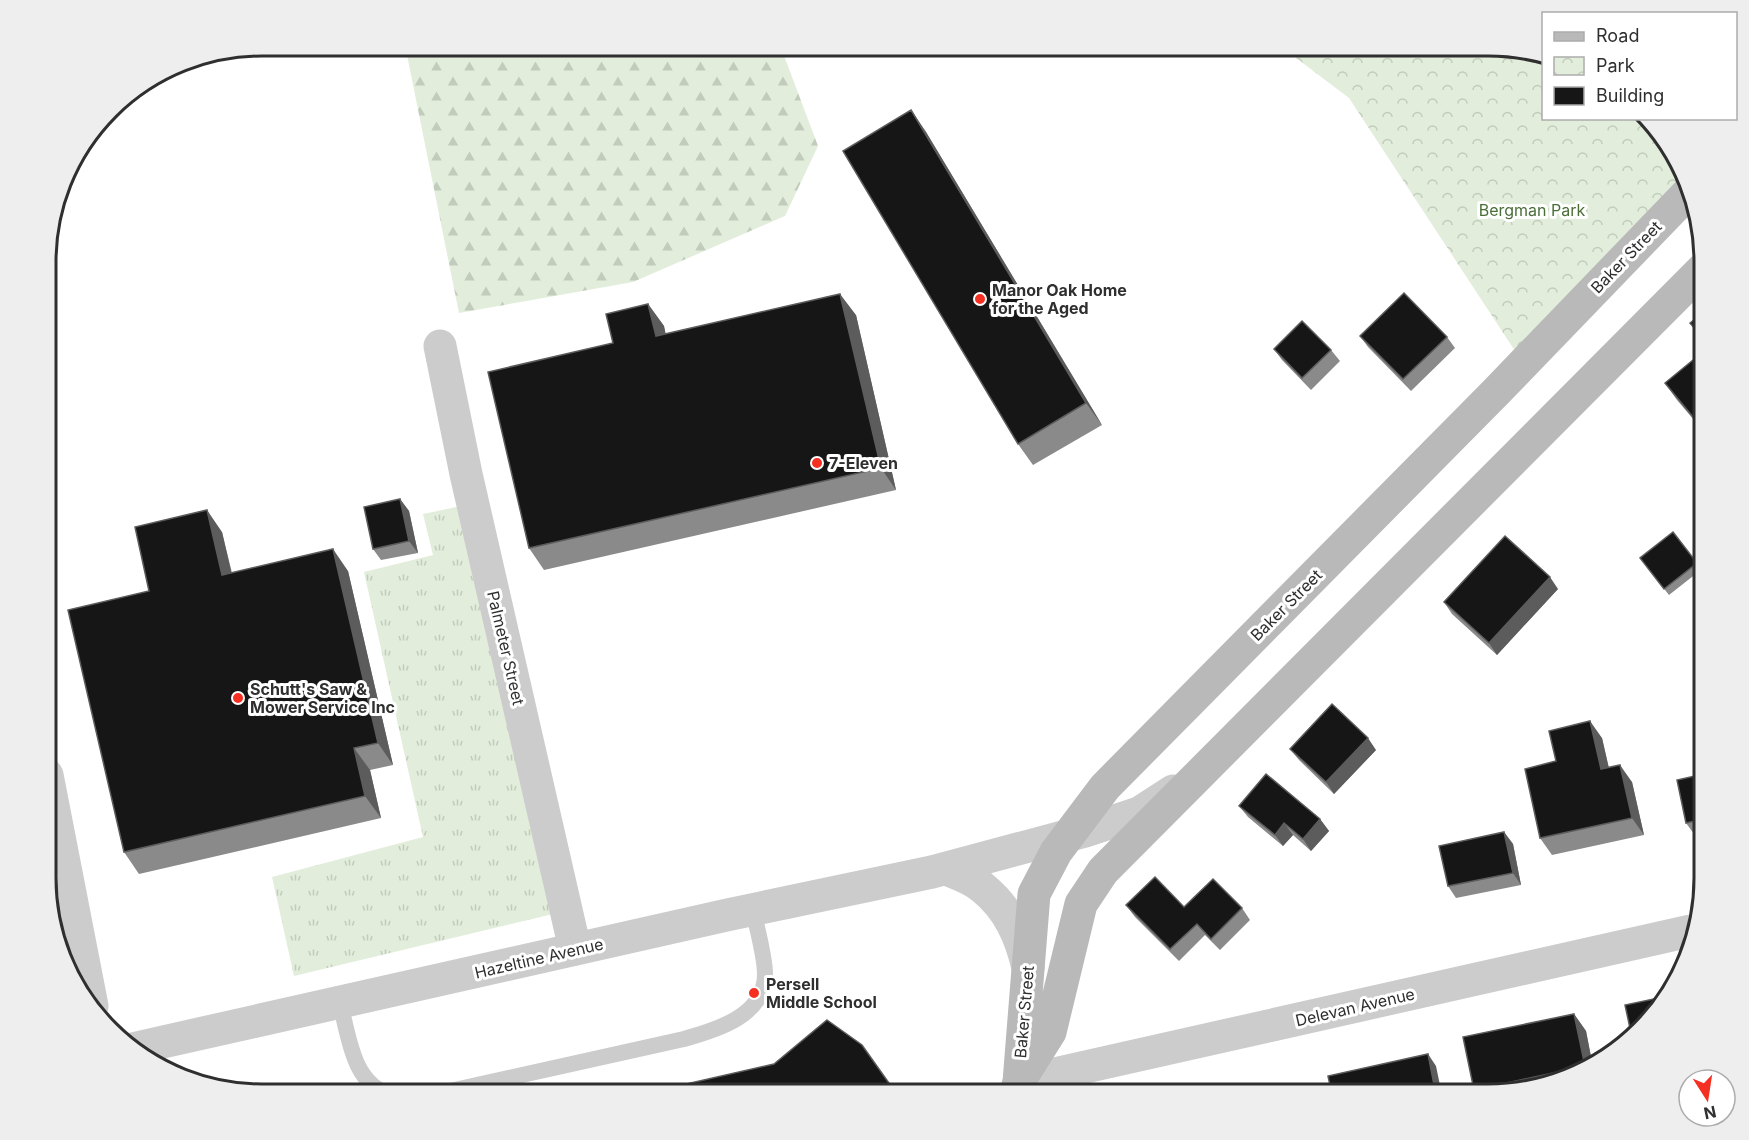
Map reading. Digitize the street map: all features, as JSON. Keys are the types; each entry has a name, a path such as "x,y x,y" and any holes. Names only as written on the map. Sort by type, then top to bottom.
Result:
{"street":[{"name":"Baker Street","path":"1017,1084 1034,894 1056,852 1068,836 1113,779 1472,418 1684,198"},
{"name":"Baker Street","path":"1019,1084 1050,1032 1081,904 1103,871 1693,279"},
{"name":"Palmeter Street","path":"440,345 466,474 575,950"},
{"name":"Hazeltine Avenue","path":"142,1047 946,869 1068,836 1139,813 1199,774"},
{"path":"56,821 89,991"},
{"path":"946,869 983,887 997,902 1013,922 1022,941 1028,968"},
{"name":"Delevan Avenue","path":"1034,1084 1687,932"}],"lane":[{"path":"482,1084 684,1039 711,1032 734,1021 750,1010 761,994 765,975 753,910"},
{"path":"340,1003 356,1060 361,1073 370,1084"}],"green space":[{"path":"407,56 784,56 818,146 785,216 633,282 459,313"},
{"name":"Bergman Park","path":"1294,56 1488,56 1515,57 1542,63 1542,120 1636,120 1651,136 1666,158 1682,192 1519,357 1349,98"},
{"path":"461,506 553,914 294,976 272,877 423,837 364,572 433,555 423,514"}],"building":[{"name":"Manor Oak Home for the Aged","path":"911,110 1086,403 1018,444 843,151"},
{"path":"1404,293 1447,337 1403,379 1360,336"},
{"path":"840,294 881,468 529,548 488,372 613,343 606,314 648,304 656,336"},
{"path":"1302,321 1331,350 1302,378 1274,349"},
{"path":"1693,360 1693,417 1665,383"},
{"path":"400,499 409,541 373,549 364,507"},
{"name":"Schutt's Saw & Mower Service Inc","path":"207,510 222,575 333,549 378,743 354,748 365,796 124,852 68,610 149,591 135,527"},
{"path":"1673,532 1693,558 1693,566 1664,589 1640,558"},
{"path":"1505,536 1550,577 1489,643 1444,602"},
{"path":"1332,704 1368,738 1326,782 1290,749"},
{"path":"1590,721 1601,769 1620,765 1632,818 1540,838 1525,769 1556,761 1549,731"},
{"path":"1266,774 1320,819 1303,839 1284,823 1275,835 1239,806"},
{"path":"1693,776 1693,821 1686,823 1677,780"},
{"path":"1504,832 1513,873 1448,886 1439,846"},
{"path":"1155,877 1184,907 1213,879 1242,908 1211,939 1197,924 1170,949 1126,905"},
{"path":"1654,999 1630,1026 1625,1005"},
{"path":"1574,1014 1584,1060 1555,1072 1502,1084 1473,1084 1463,1037"},
{"path":"827,1020 862,1045 890,1084 686,1084 774,1064"},
{"path":"1428,1054 1434,1084 1330,1084 1328,1076"}],"place":[{"name":"Manor Oak Home for the Aged","path":"980,299"},
{"name":"7-Eleven","path":"817,463"},
{"name":"Schutt's Saw & Mower Service Inc","path":"238,698"},
{"name":"Persell Middle School","path":"754,993"}]}
